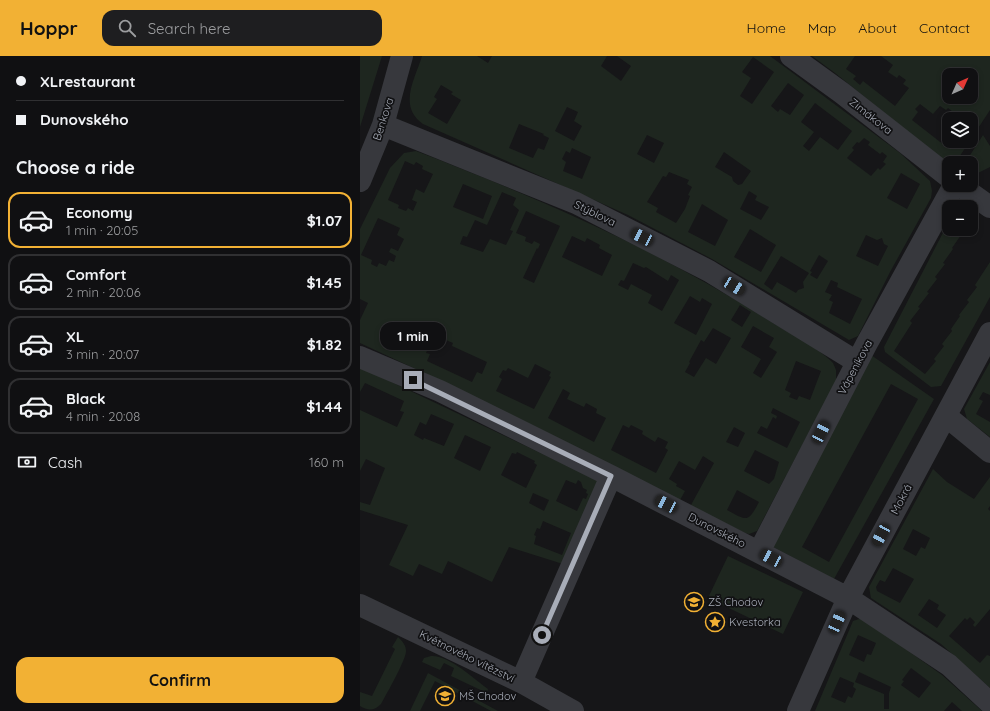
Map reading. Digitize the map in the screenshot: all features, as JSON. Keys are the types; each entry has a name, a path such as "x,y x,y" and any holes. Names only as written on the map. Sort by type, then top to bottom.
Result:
{"street":[{"name":"Benkova","path":"360,181 383,125 402,56"},
{"name":"Zimákova","path":"791,56 842,93 942,172"},
{"name":"Stýblova","path":"383,125 576,203 709,271 857,362"},
{"name":"Vápeníkova","path":"759,552 857,362 950,192"},
{"path":"969,192 990,207"},
{"name":"Mokrá","path":"798,711 848,598 990,333"},
{"name":"Dunovského","path":"360,357 440,391 611,476 848,598 949,664 990,703"},
{"path":"946,416 990,452"},
{"path":"521,682 611,476"},
{"name":"Květnového vítězství","path":"360,605 521,682 573,711"}],"shaded area":[{"path":"360,56 382,56 360,127"},
{"path":"422,56 477,56 488,63 492,56 607,56 601,66 621,81 631,66 617,56 770,56 900,153 930,181 932,191 931,198 890,272 858,336 849,340 712,259 628,215 423,124 415,117 411,109 410,100 410,91","holes":["753,57 774,72 752,104 740,96 751,78 742,72","788,83 804,95 790,115 780,109 778,112 771,106","441,85 453,92 451,94 461,100 447,124 428,113 437,99 434,97","815,103 852,131 838,150 820,137 809,151 803,146 814,132 801,122","567,107 578,112 574,121 582,126 574,141 555,131","519,124 544,134 543,135 549,138 544,150 538,148 533,158 509,148","647,135 664,143 654,163 637,154","864,138 870,142 868,145 880,154 882,152 887,156 883,162 886,164 880,170 878,168 871,176 847,158 854,150 852,148 857,142 859,143","572,148 591,157 582,179 563,171 566,162 562,159 566,151 570,153","724,152 751,171 742,184 738,185 733,181 732,177 715,167","669,172 689,180 687,184 692,187 688,195 690,196 685,209 676,223 656,212 658,208 647,202 663,176 666,177","901,173 920,184 907,209 887,198","749,191 757,196 755,200 769,207 761,220 740,209","702,204 728,220 715,246 688,232","750,229 776,245 761,272 734,257","866,235 877,240 882,238 884,244 888,246 878,266 856,256","819,255 828,261 817,279 810,275 812,272 810,271","781,256 809,273 803,282 804,288 798,290 796,293 777,282 772,290 764,284","831,280 838,283 837,287 862,299 850,324 829,313 833,302 829,300 832,295 825,292"]},
{"path":"812,56 855,56 846,69 856,76 853,79 860,85 863,81 895,106 909,88 903,84 906,80 899,75 897,78 888,72 893,65 881,56 990,56 990,110 978,128 978,112 953,112 948,108 946,110 940,106 933,114 920,104 915,109 918,112 912,120 942,143 942,148 965,148 960,156 942,156 942,159"},
{"path":"983,135 990,146 990,167 978,173 978,156 970,156 975,148 978,148 978,143"},
{"path":"416,151 506,187 595,226 638,247 724,293 810,345 833,363 836,370 836,381 757,531 749,534 745,533 465,392 360,343 360,320 368,303 360,299 360,229 390,168 404,153","holes":["405,161 414,165 416,162 423,166 422,169 433,174 424,193 416,189 412,200 417,202 413,211 408,208 406,211 398,208 399,205 388,200","463,184 492,196 483,219 453,207","502,192 516,198 513,205 519,210 510,230 513,231 506,245 490,239 483,252 460,244 463,236 467,237 475,220 487,225","526,211 560,226 534,283 523,278 540,244 534,241 532,244 525,241 526,237 516,233","378,218 400,228 397,235 404,239 398,251 391,248 389,252 396,256 394,262 389,260 386,266 379,263 377,267 371,264 372,260 361,255","572,236 585,242 587,238 600,245 599,248 612,255 602,276 562,257","633,263 644,268 646,267 668,281 671,275 679,280 662,311 648,303 652,295 631,284 628,290 618,285 621,280 624,281","690,296 700,302 702,298 712,304 696,335 674,323","740,305 751,312 742,327 731,320","753,326 774,338 769,347 777,352 761,378 753,373 761,359 741,347","713,328 731,338 716,364 706,358 694,377 685,372 690,363 689,362 701,340 704,342","439,337 453,343 452,346 487,362 482,374 477,372 472,382 427,361 430,354 426,353 432,339 436,341","796,361 821,371 810,400 799,396 797,400 789,397 791,393 785,390","535,364 551,372 549,376 551,377 534,409 496,391 502,379 499,377 503,370 506,371 508,368 528,378","563,389 570,393 567,399 584,407 586,403 597,409 596,413 606,418 594,442 548,418","773,408 800,422 787,448 757,433 761,426 767,429 773,417 776,419 777,416 771,413","623,425 629,428 631,425 643,431 642,434 655,442 658,437 668,442 665,448 668,450 656,473 611,450","734,427 745,433 738,447 726,442","755,450 779,462 774,479 769,484 744,471","703,456 714,463 691,505 680,500 685,491 676,486 677,484 669,479 679,461 695,470","737,490 759,502 752,514 749,517 743,518 727,510"]},
{"path":"942,235 942,236 960,236 943,263 945,264 935,277 937,279 927,292 929,293 918,307 920,308 910,321 912,323 894,351 925,374 936,361 934,359 944,346 942,344 952,331 951,329 960,316 959,315 969,302 967,300 977,287 975,285 990,262 990,297 941,386 931,387 885,352 884,347"},
{"path":"871,355 934,399 834,579 773,547","holes":["891,384 918,399 829,562 802,547"]},
{"path":"990,362 990,395 983,392 979,399 983,401 976,414 990,422 990,437 967,419 964,409"},
{"path":"360,367 599,481 563,564 509,547 492,582 448,561 442,574 419,564 413,576 389,565 408,525 360,510 360,502 370,505 385,468 366,459 360,471 360,410 397,427 404,412 400,411 404,401 365,383 360,392","holes":["431,414 454,424 444,446 424,438 423,440 414,435 420,422 426,425","465,435 491,447 480,471 454,458","517,452 535,461 534,463 537,465 526,488 501,475 512,453 516,454","566,480 576,484 578,480 581,482 583,488 587,490 586,493 588,494 586,499 583,498 577,511 556,501","533,493 549,500 544,511 529,503","543,521 571,533 562,555 534,544 536,536 534,535 537,528 540,529"]},
{"path":"933,469 947,482 974,499 990,477 990,506 988,509 990,511 990,609 975,627 973,625 975,622 970,617 967,620 965,618 949,636 980,663 987,655 990,656 990,688 941,644 871,598 869,587","holes":["913,529 930,538 925,549 921,547 916,556 903,549","893,568 914,579 900,603 877,591 876,587 880,580 885,582","929,599 939,605 937,609 946,615 937,628 918,615"]},
{"path":"728,556 803,592 783,634 708,598"},
{"path":"862,618 942,675 982,711 962,711 952,702 944,711 815,711 853,621","holes":["858,635 876,643 871,655 867,654 864,662 849,655","911,668 931,683 919,698 901,685 904,681 902,680","859,672 891,687 889,693 889,709 884,709 884,694 855,682","840,677 854,683 853,687 856,689 852,698 848,696 845,703 831,697"]},
{"path":"398,637 405,645 406,651 396,677 381,704 373,709 363,708 360,706 360,692 372,696 395,649 392,647"},
{"path":"431,656 446,659 461,668 488,689 487,693 451,676 454,668 444,663 440,670 422,662 424,658"},
{"path":"428,673 498,711 491,711 435,681 420,711 410,711"}],"place":[{"name":"ZŠ Chodov","path":"694,602"},
{"name":"Kvestorka","path":"715,622"},
{"name":"MŠ Chodov","path":"445,696"}],"route":[{"path":"413,380 440,391 611,476 542,635"}]}
